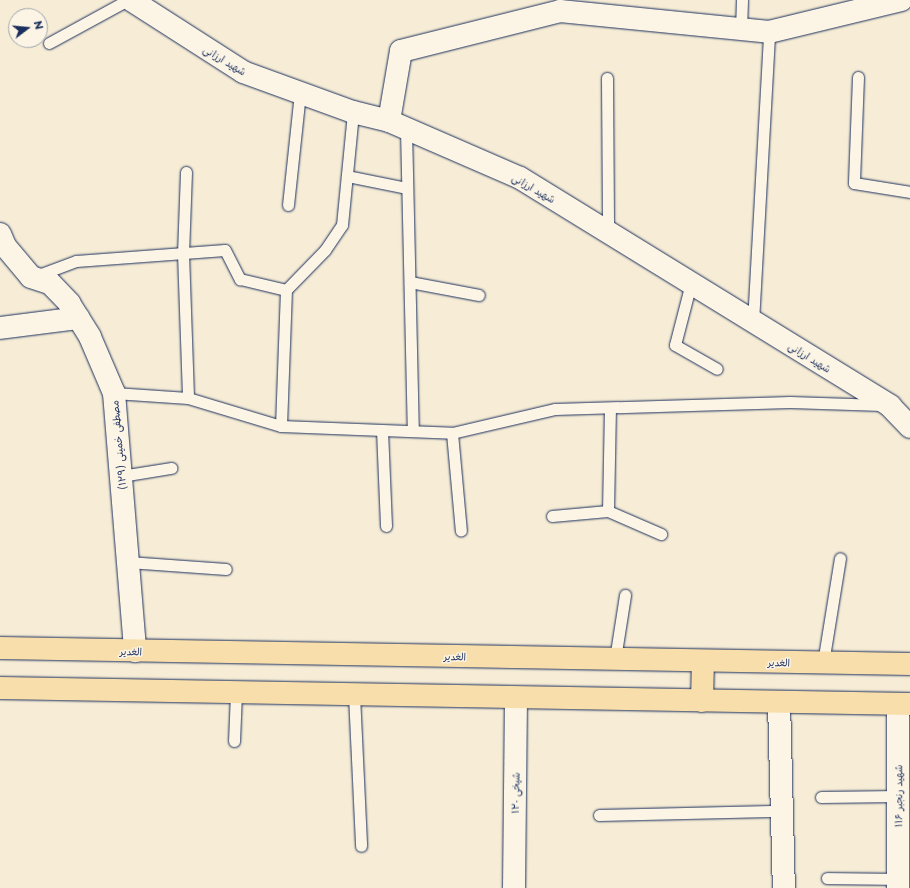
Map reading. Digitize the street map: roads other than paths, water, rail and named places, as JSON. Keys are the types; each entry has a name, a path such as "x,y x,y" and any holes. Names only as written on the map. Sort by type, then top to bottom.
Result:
{"main road":[{"name":"الغدیر","path":"0,648 910,664"},
{"path":"702,701 703,661"},
{"path":"0,688 904,704"}],"street":[{"name":"شهید ارزانی","path":"131,0 243,72 352,112 398,125 520,178 753,322 900,404 910,427"},
{"path":"398,125 401,51 560,11 769,32 900,0"},
{"path":"0,234 5,246 31,277"},
{"name":"مصطفی خمینی (۱۲۹)","path":"31,277 50,282 69,303 90,337 114,393 135,651"},
{"path":"0,328 78,318"},
{"name":"شیخی ۱۲۰","path":"514,888 516,698"},
{"path":"779,702 784,888"},
{"name":"شهید رنجبر ۱۱۶","path":"898,883 898,796 904,704"}],"lane":[{"path":"49,43 128,0"},
{"path":"741,29 742,0"},
{"path":"753,322 769,32"},
{"path":"858,77 854,183 910,192"},
{"path":"608,78 608,232"},
{"path":"288,205 300,93"},
{"path":"281,426 286,290 325,250 342,225 352,112"},
{"path":"398,125 407,188 413,431"},
{"path":"186,172 182,253 188,398"},
{"path":"347,176 407,188"},
{"path":"31,277 76,261 225,250 240,279 286,290"},
{"path":"410,282 480,294"},
{"path":"691,283 675,345 717,368"},
{"path":"114,393 188,398 281,426 452,433 555,409 790,402 900,404"},
{"path":"608,511 610,408"},
{"path":"382,430 386,526"},
{"path":"452,433 461,531"},
{"path":"121,476 171,468"},
{"path":"552,516 608,511 661,534"},
{"path":"823,663 840,558"},
{"path":"128,562 226,569"},
{"path":"615,659 625,595"},
{"path":"234,741 236,693"},
{"path":"354,695 361,846"},
{"path":"821,797 898,796"},
{"path":"600,815 782,811"},
{"path":"827,878 898,883"}]}
